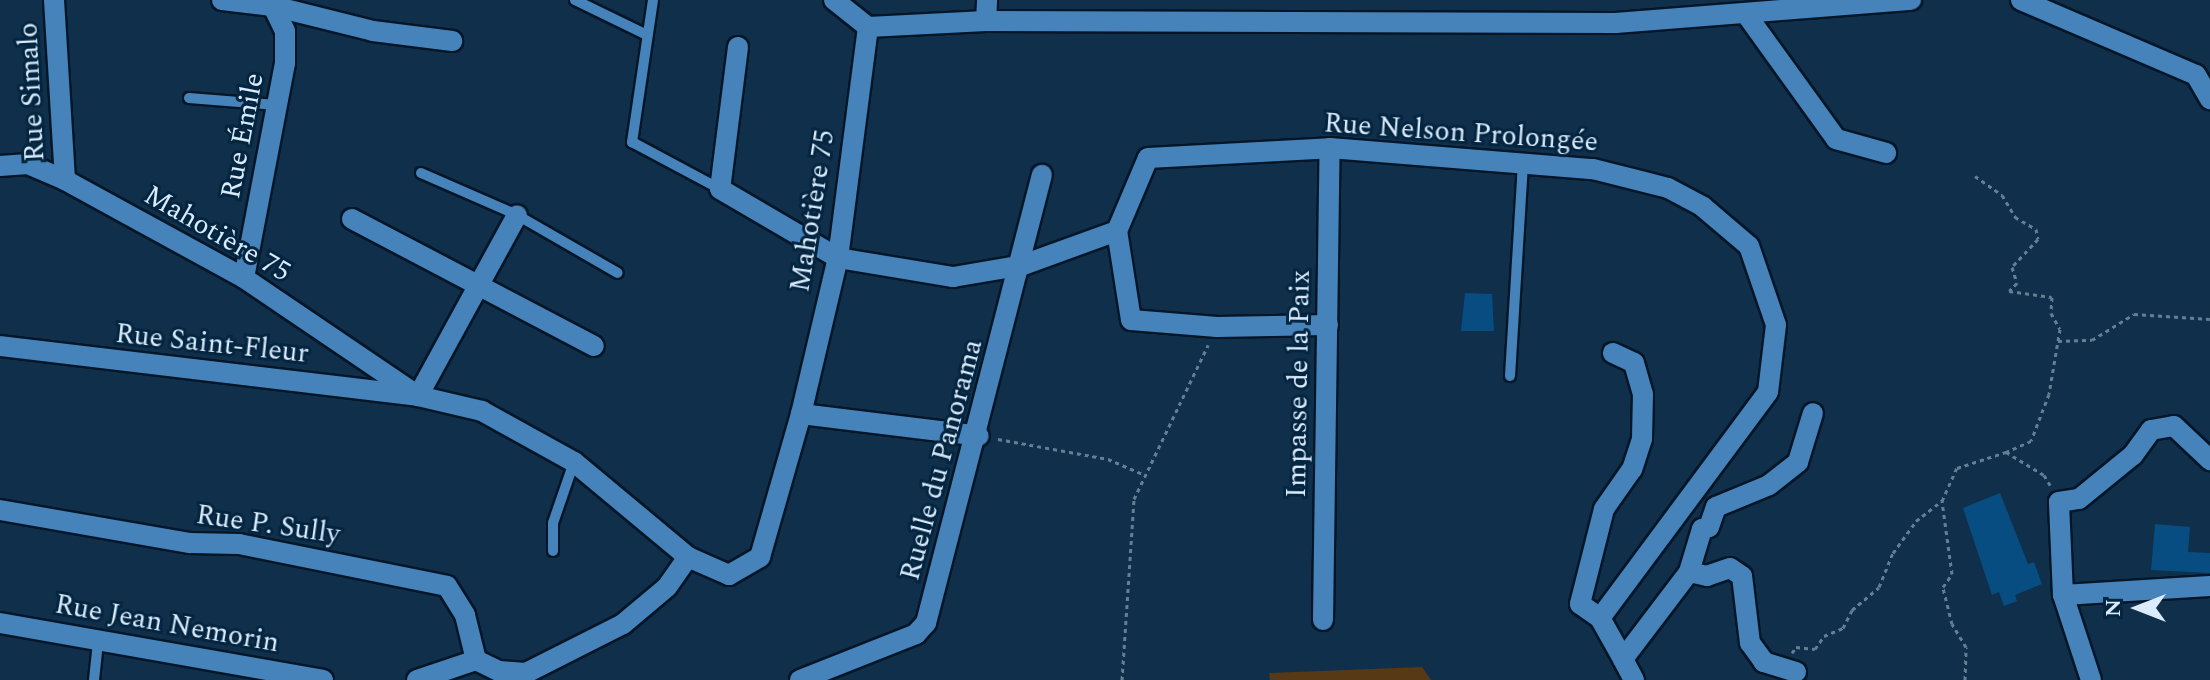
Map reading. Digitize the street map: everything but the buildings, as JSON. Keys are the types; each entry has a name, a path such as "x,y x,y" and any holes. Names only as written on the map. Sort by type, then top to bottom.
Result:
{"street":[{"name":"Rue Simalo","path":"54,0 65,180"},
{"path":"222,0 273,6 373,31 452,41"},
{"path":"834,0 868,27 987,10 1616,23 1911,0"},
{"path":"1714,0 1739,15 1836,139 1886,153"},
{"path":"2021,0 2196,75 2210,98"},
{"name":"Rue Émile","path":"244,278 277,105 285,31 273,6"},
{"name":"Mahotière 75","path":"0,166 28,164 65,180 244,278 418,396 482,411 574,462 688,557 729,575 760,557 801,414 838,258 868,27"},
{"path":"738,47 720,189 838,258 953,277 1023,265 1117,231 1131,320 1217,327 1328,325"},
{"name":"Rue Nelson Prolongée","path":"1117,231 1148,158 1330,148 1593,169 1668,188 1703,207 1749,246 1776,325 1768,392 1600,618"},
{"name":"Impasse de la Paix","path":"1323,620 1330,148"},
{"name":"Ruelle du Panorama","path":"800,680 923,630 979,436 1023,265 1042,175"},
{"path":"418,396 517,215"},
{"path":"352,219 594,346"},
{"name":"Rue Saint-Fleur","path":"0,346 418,396"},
{"path":"1613,353 1634,363 1643,394 1642,439 1632,469 1604,509 1580,604 1600,618 1634,680"},
{"path":"1623,659 1689,572 1702,529 1709,527 1716,507 1769,485 1798,462 1813,413"},
{"path":"801,414 979,436"},
{"path":"2091,680 2063,595 2059,502 2079,499 2133,455 2151,430 2174,426 2188,434 2210,460"},
{"name":"Rue P. Sully","path":"0,510 190,543 239,544 447,586 465,615 476,660"},
{"path":"417,680 476,660 499,671 526,673 623,624 667,587 688,557"},
{"path":"1689,572 1707,576 1730,568 1742,576 1750,643 1764,662 1796,672"},
{"path":"2063,595 2210,586"},
{"name":"Rue Jean Nemorin","path":"1,628 98,641 310,679"}],"lane":[{"path":"575,0 647,35"},
{"path":"653,0 632,142 720,189"},
{"path":"189,98 277,105"},
{"path":"1510,376 1523,163"},
{"path":"421,173 517,215 618,273"},
{"path":"553,551 553,523 574,462"},
{"path":"94,680 98,641"}],"path":[{"path":"1796,672 1788,658 1796,647 1815,649 1824,636 1843,628 1852,610 1879,587 1893,553 1916,521 1942,501 1957,468 2031,441 2049,394 2058,341 2052,297 2009,291 2017,283 2012,267 2038,239 2036,229 2015,217 2002,195 1975,176"},
{"path":"2058,341 2092,340 2134,314 2210,319"},
{"path":"1122,680 1134,499 1217,327"},
{"path":"979,436 1108,459 1145,475"},
{"path":"2006,452 2044,475 2059,502"},
{"path":"1942,501 1952,574 1943,587 1952,624 1966,647 1965,680"}],"shaded area":[{"path":"1422,667 1431,680 1270,680 1269,673"}]}
